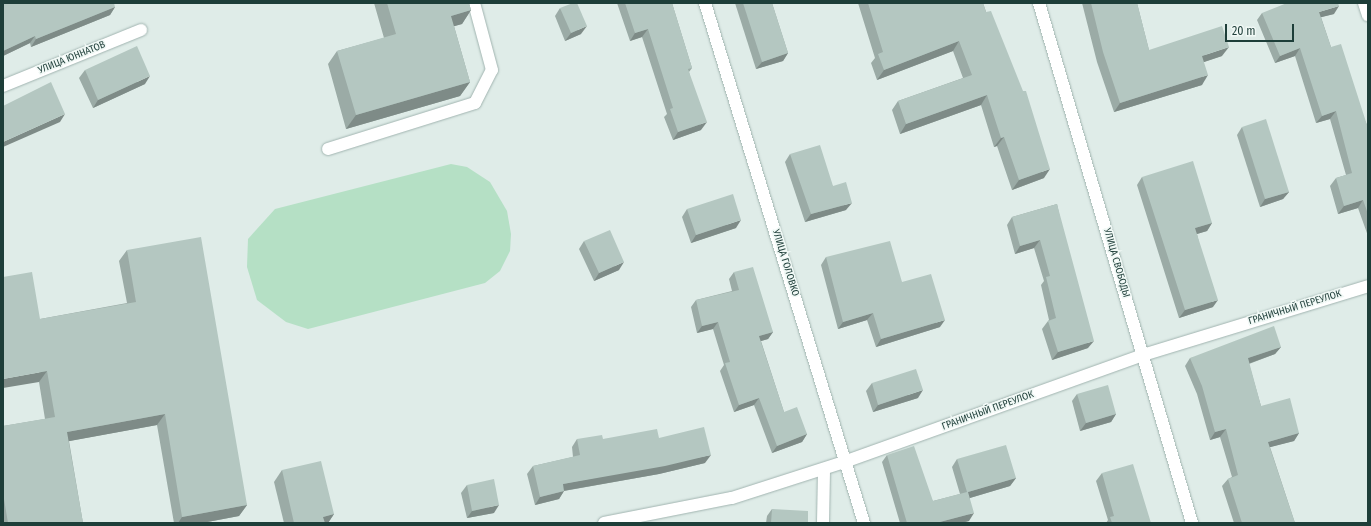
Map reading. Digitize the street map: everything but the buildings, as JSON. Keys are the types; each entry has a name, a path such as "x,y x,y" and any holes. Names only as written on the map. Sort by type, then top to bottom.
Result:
{"street":[{"path":"328,148 475,104 492,70 474,3"},
{"name":"УЛИЦА ГОЛОВКО","path":"705,3 847,461 864,523"},
{"name":"УЛИЦА СВОБОДЫ","path":"1039,3 1192,523"},
{"path":"1364,3 1368,15"},
{"name":"УЛИЦА ЮННАТОВ","path":"3,86 141,30"},
{"name":"ГРАНИЧНЫЙ ПЕРЕУЛОК","path":"604,523 732,498 847,461 1143,355 1368,286"},
{"path":"823,523 824,469"}],"green space":[{"path":"451,164 467,167 490,182 507,211 511,234 510,251 500,271 485,283 308,329 286,322 257,300 247,267 248,239 275,209"}]}
